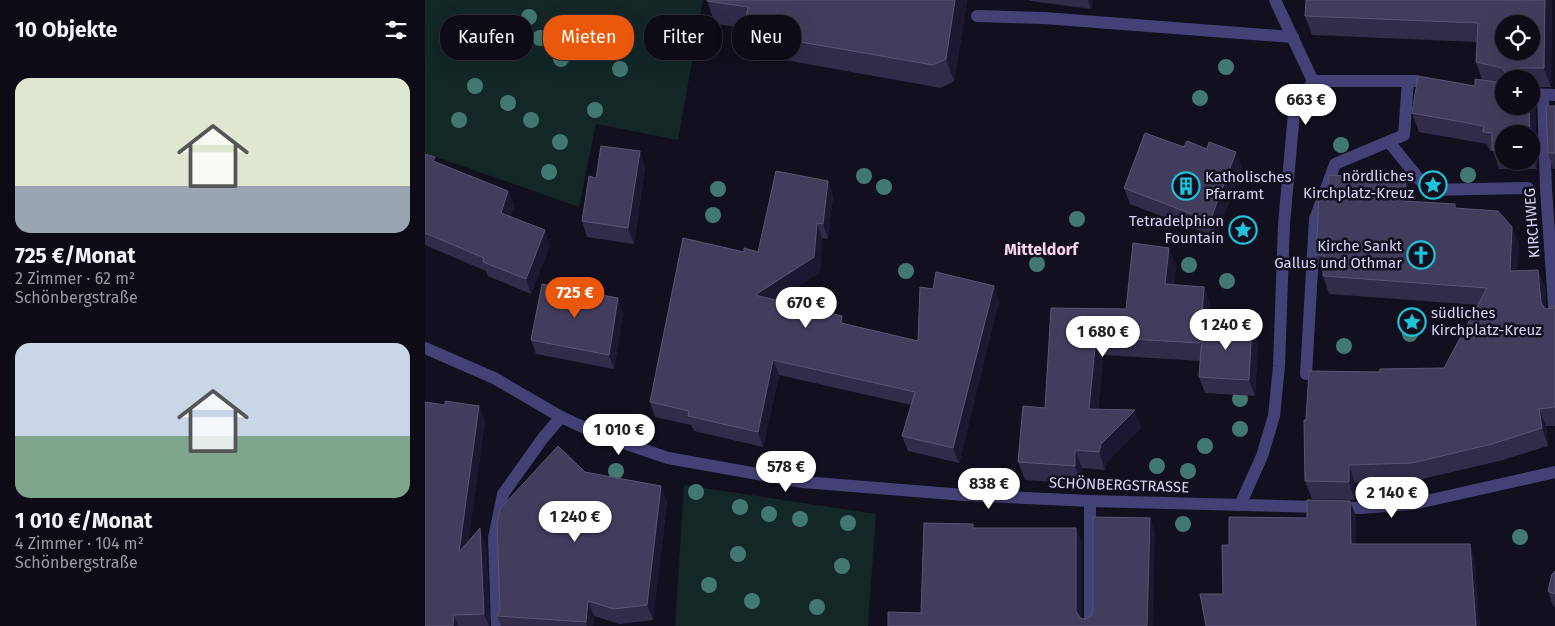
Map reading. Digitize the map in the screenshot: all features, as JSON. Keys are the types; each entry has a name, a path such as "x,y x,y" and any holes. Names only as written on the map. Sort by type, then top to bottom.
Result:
{"street":[{"path":"1272,1 1293,37 1313,81"},
{"path":"977,16 1044,18 1293,37"},
{"path":"1313,81 1431,82"},
{"path":"1240,505 1262,456 1274,416 1279,366 1283,224 1292,130 1294,113 1313,81"},
{"path":"1305,374 1315,219 1335,164 1404,136 1408,81"},
{"name":"KIRCHWEG","path":"1543,95 1546,189 1555,319"},
{"path":"1389,142 1428,190 1528,188"},
{"name":"SCHÖNBERGSTRASSE","path":"425,348 494,378 561,417 603,436 668,458 803,482 1090,501 1360,508 1413,504 1555,472"},
{"path":"497,626 494,538 503,494 543,438 561,417"},
{"path":"1090,501 1090,626"}],"green space":[{"path":"425,0 703,0 700,15 644,15 644,60 692,60 678,140 596,124 579,207 425,153"},
{"path":"684,485 876,514 868,626 675,626"}],"building":[{"path":"955,0 946,59 933,65 801,42 801,15 746,15 748,7 707,1"},
{"path":"1306,0 1545,0 1544,68 1504,70 1502,68 1476,62 1478,23 1305,16"},
{"path":"1418,76 1475,86 1475,79 1495,82 1495,115 1529,115 1530,125 1495,125 1495,150 1492,150 1492,133 1483,132 1484,126 1412,113"},
{"path":"1546,106 1555,106 1555,153 1548,153"},
{"name":"Katholisches Pfarramt","path":"1145,133 1184,147 1187,141 1207,149 1209,142 1236,152 1210,221 1124,188"},
{"path":"601,146 640,151 628,228 582,221 589,176 596,178"},
{"path":"425,154 435,157 433,161 508,191 501,213 545,230 526,279 483,262 484,258 425,233"},
{"path":"776,171 828,181 823,224 817,223 814,257 755,295 842,316 841,323 918,341 920,287 933,289 936,272 994,286 953,448 902,436 915,392 773,360 758,432 688,416 689,411 650,402 683,238 744,252 744,248 758,252"},
{"path":"1329,175 1406,179 1404,201 1455,204 1455,208 1498,211 1512,227 1510,271 1538,270 1541,302 1545,309 1553,308 1555,305 1555,407 1539,409 1542,428 1492,444 1412,463 1349,465 1349,482 1305,481 1304,420 1306,420 1309,371 1380,372 1380,369 1444,368 1487,288 1323,276 1324,255 1316,255 1319,196 1328,197"},
{"path":"1133,243 1169,248 1165,284 1204,287 1200,343 1096,337 1089,409 1135,410 1101,444 1099,452 1075,450 1075,466 1018,462 1023,406 1045,408 1051,308 1126,309"},
{"path":"542,284 618,298 609,355 531,340"},
{"path":"1203,321 1252,324 1249,380 1199,377"},
{"path":"445,401 479,406 459,552 480,528 484,614 454,615 453,626 425,626 425,402 445,405"},
{"path":"558,446 585,472 661,486 647,605 614,609 588,601 586,622 497,616 500,611 497,524 500,509"},
{"path":"1307,500 1350,501 1351,544 1470,544 1476,626 1206,626 1200,594 1223,594 1222,545 1229,545 1229,517 1307,518"},
{"path":"1093,517 1150,518 1147,626 888,626 888,612 921,613 924,523 973,524 973,528 1076,528 1076,611 1080,618 1085,619 1091,616 1093,611"},
{"path":"1555,571 1555,594 1548,591 1552,574"}],"place":[{"name":"nördliches Kirchplatz-Kreuz","path":"1433,185"},
{"name":"Katholisches Pfarramt","path":"1186,186"},
{"name":"Tetradelphion Fountain","path":"1243,230"},
{"name":"Kirche Sankt Gallus und Othmar","path":"1421,255"},
{"name":"südliches Kirchplatz-Kreuz","path":"1412,322"}],"district":[{"name":"Mitteldorf","path":"1041,249"}]}
